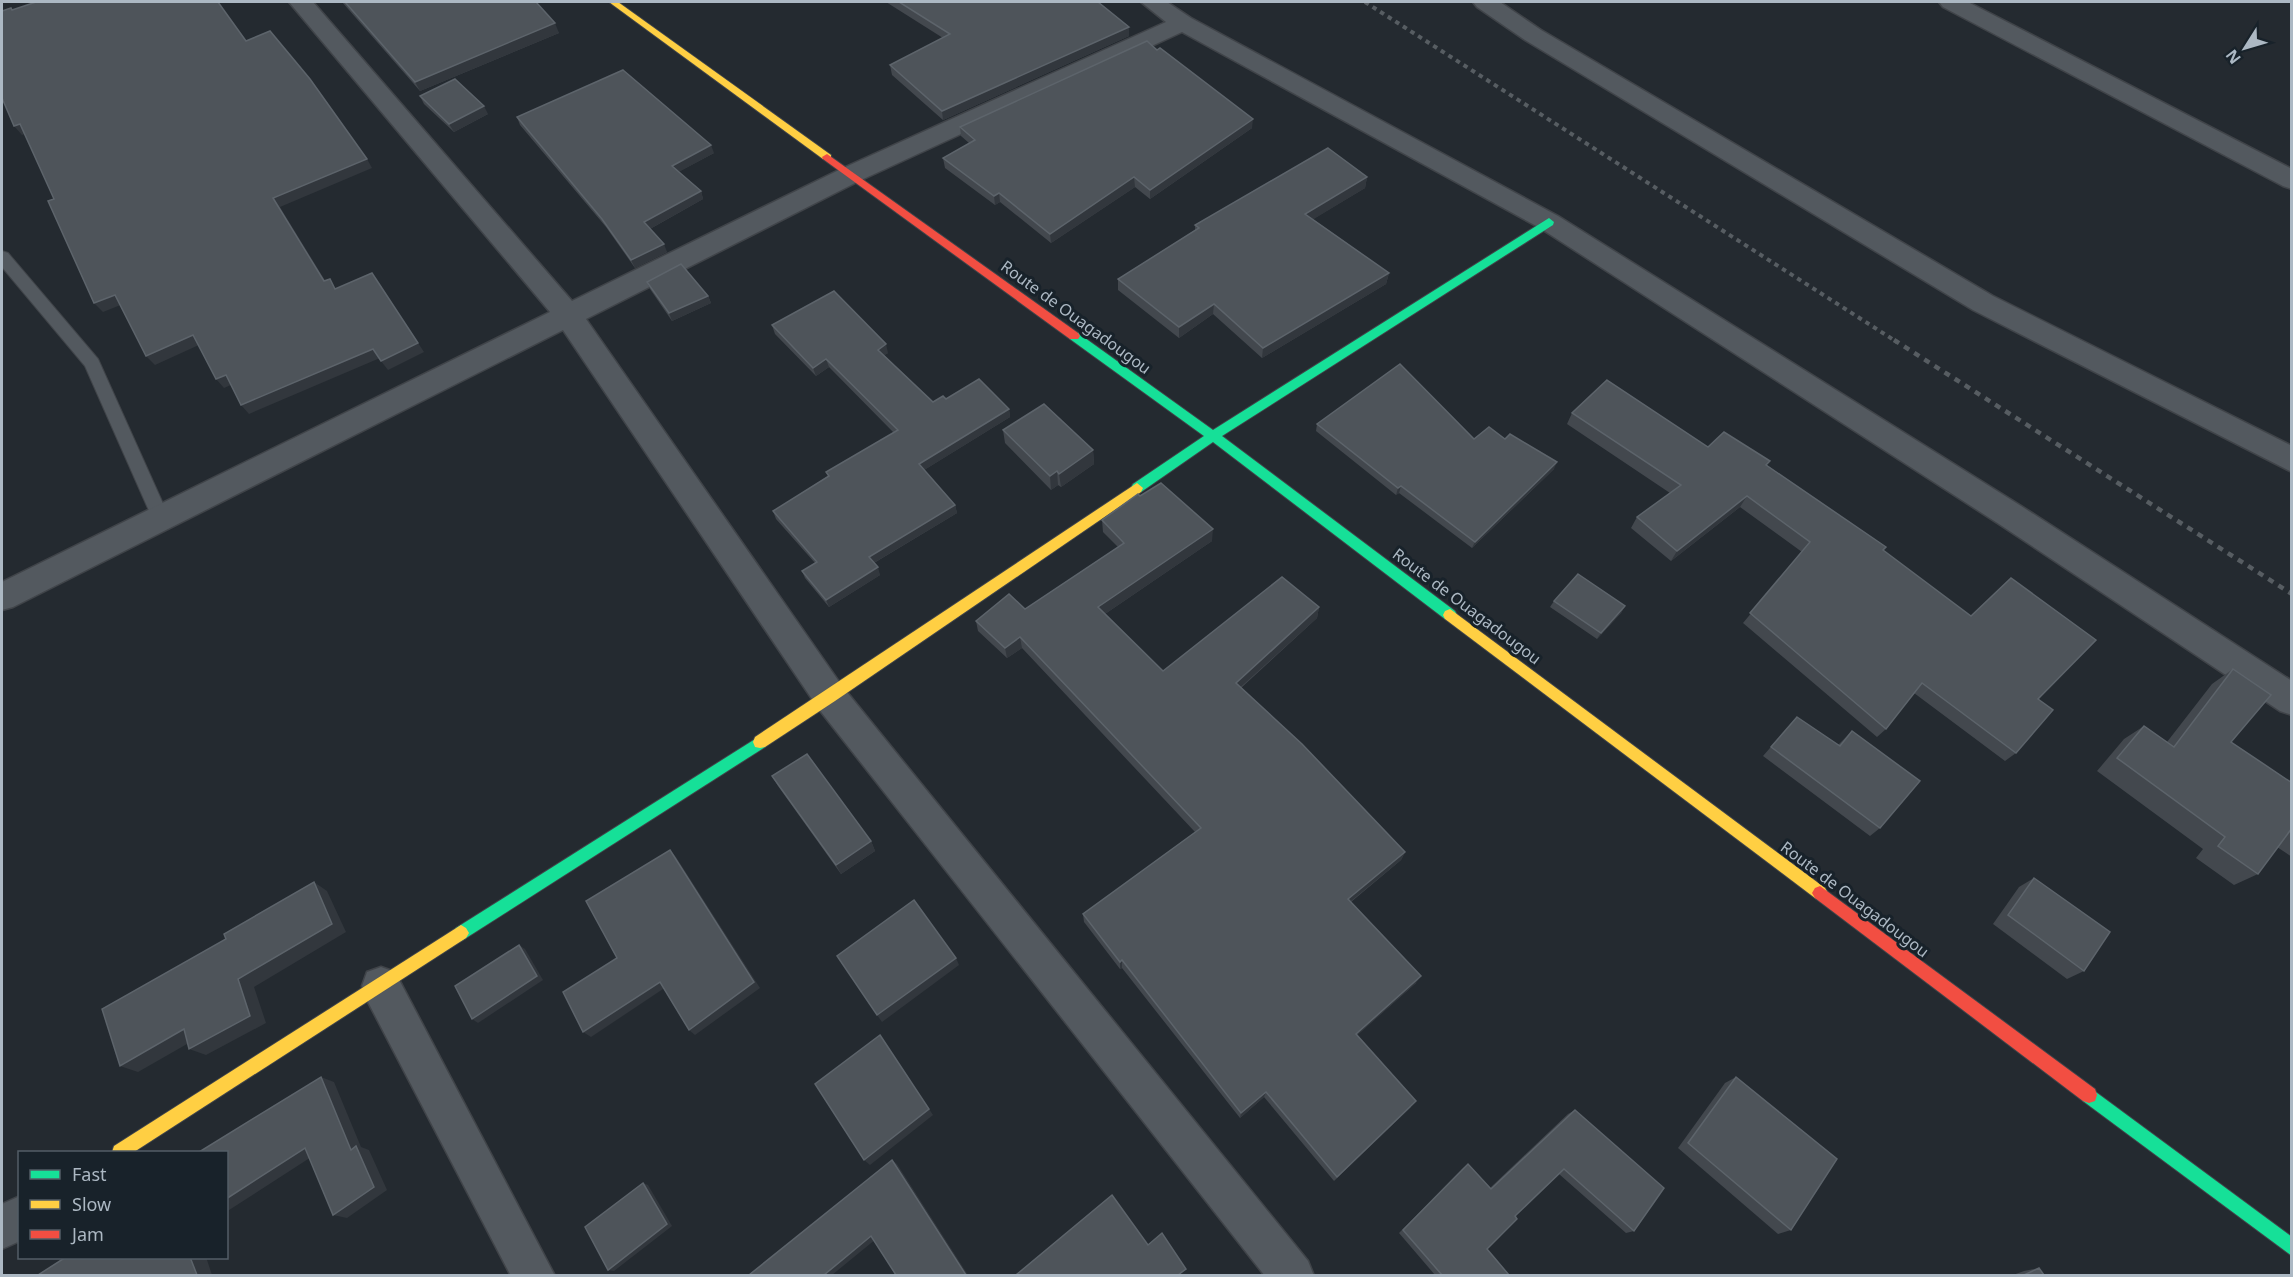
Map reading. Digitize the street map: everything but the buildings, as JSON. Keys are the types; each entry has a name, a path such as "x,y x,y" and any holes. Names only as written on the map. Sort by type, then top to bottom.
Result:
{"street":[{"path":"301,2 568,315 830,697 1293,1275"},
{"name":"Route de Ouagadougou","path":"614,2 1213,436 2292,1248"},
{"path":"1153,2 1183,23 1549,222 2010,515 2292,700"},
{"path":"1485,2 1533,35 1983,303 2292,460"},
{"path":"1951,2 2292,180"},
{"path":"2,597 850,175 1183,23"},
{"path":"122,1151 830,697 1213,436 1549,222"},
{"path":"381,986 534,1275"},
{"path":"2,1228 18,1218"}],"lane":[{"path":"2,257 92,363 160,517"}],"railway":[{"path":"1365,2 1897,342"},
{"path":"1894,340 2292,594"}],"traffic: fast":[{"path":"1137,488 1213,436 1549,222"},
{"path":"1074,336 1213,436 1450,615"},
{"path":"461,933 760,742"},
{"path":"2089,1095 2292,1248"}],"traffic: slow":[{"path":"613,2 827,157"},
{"path":"760,742 1137,488"},
{"path":"1450,615 1820,893"},
{"path":"122,1151 461,933"}],"traffic: jam":[{"path":"827,157 1074,336"},
{"path":"1820,893 2089,1095"}]}
